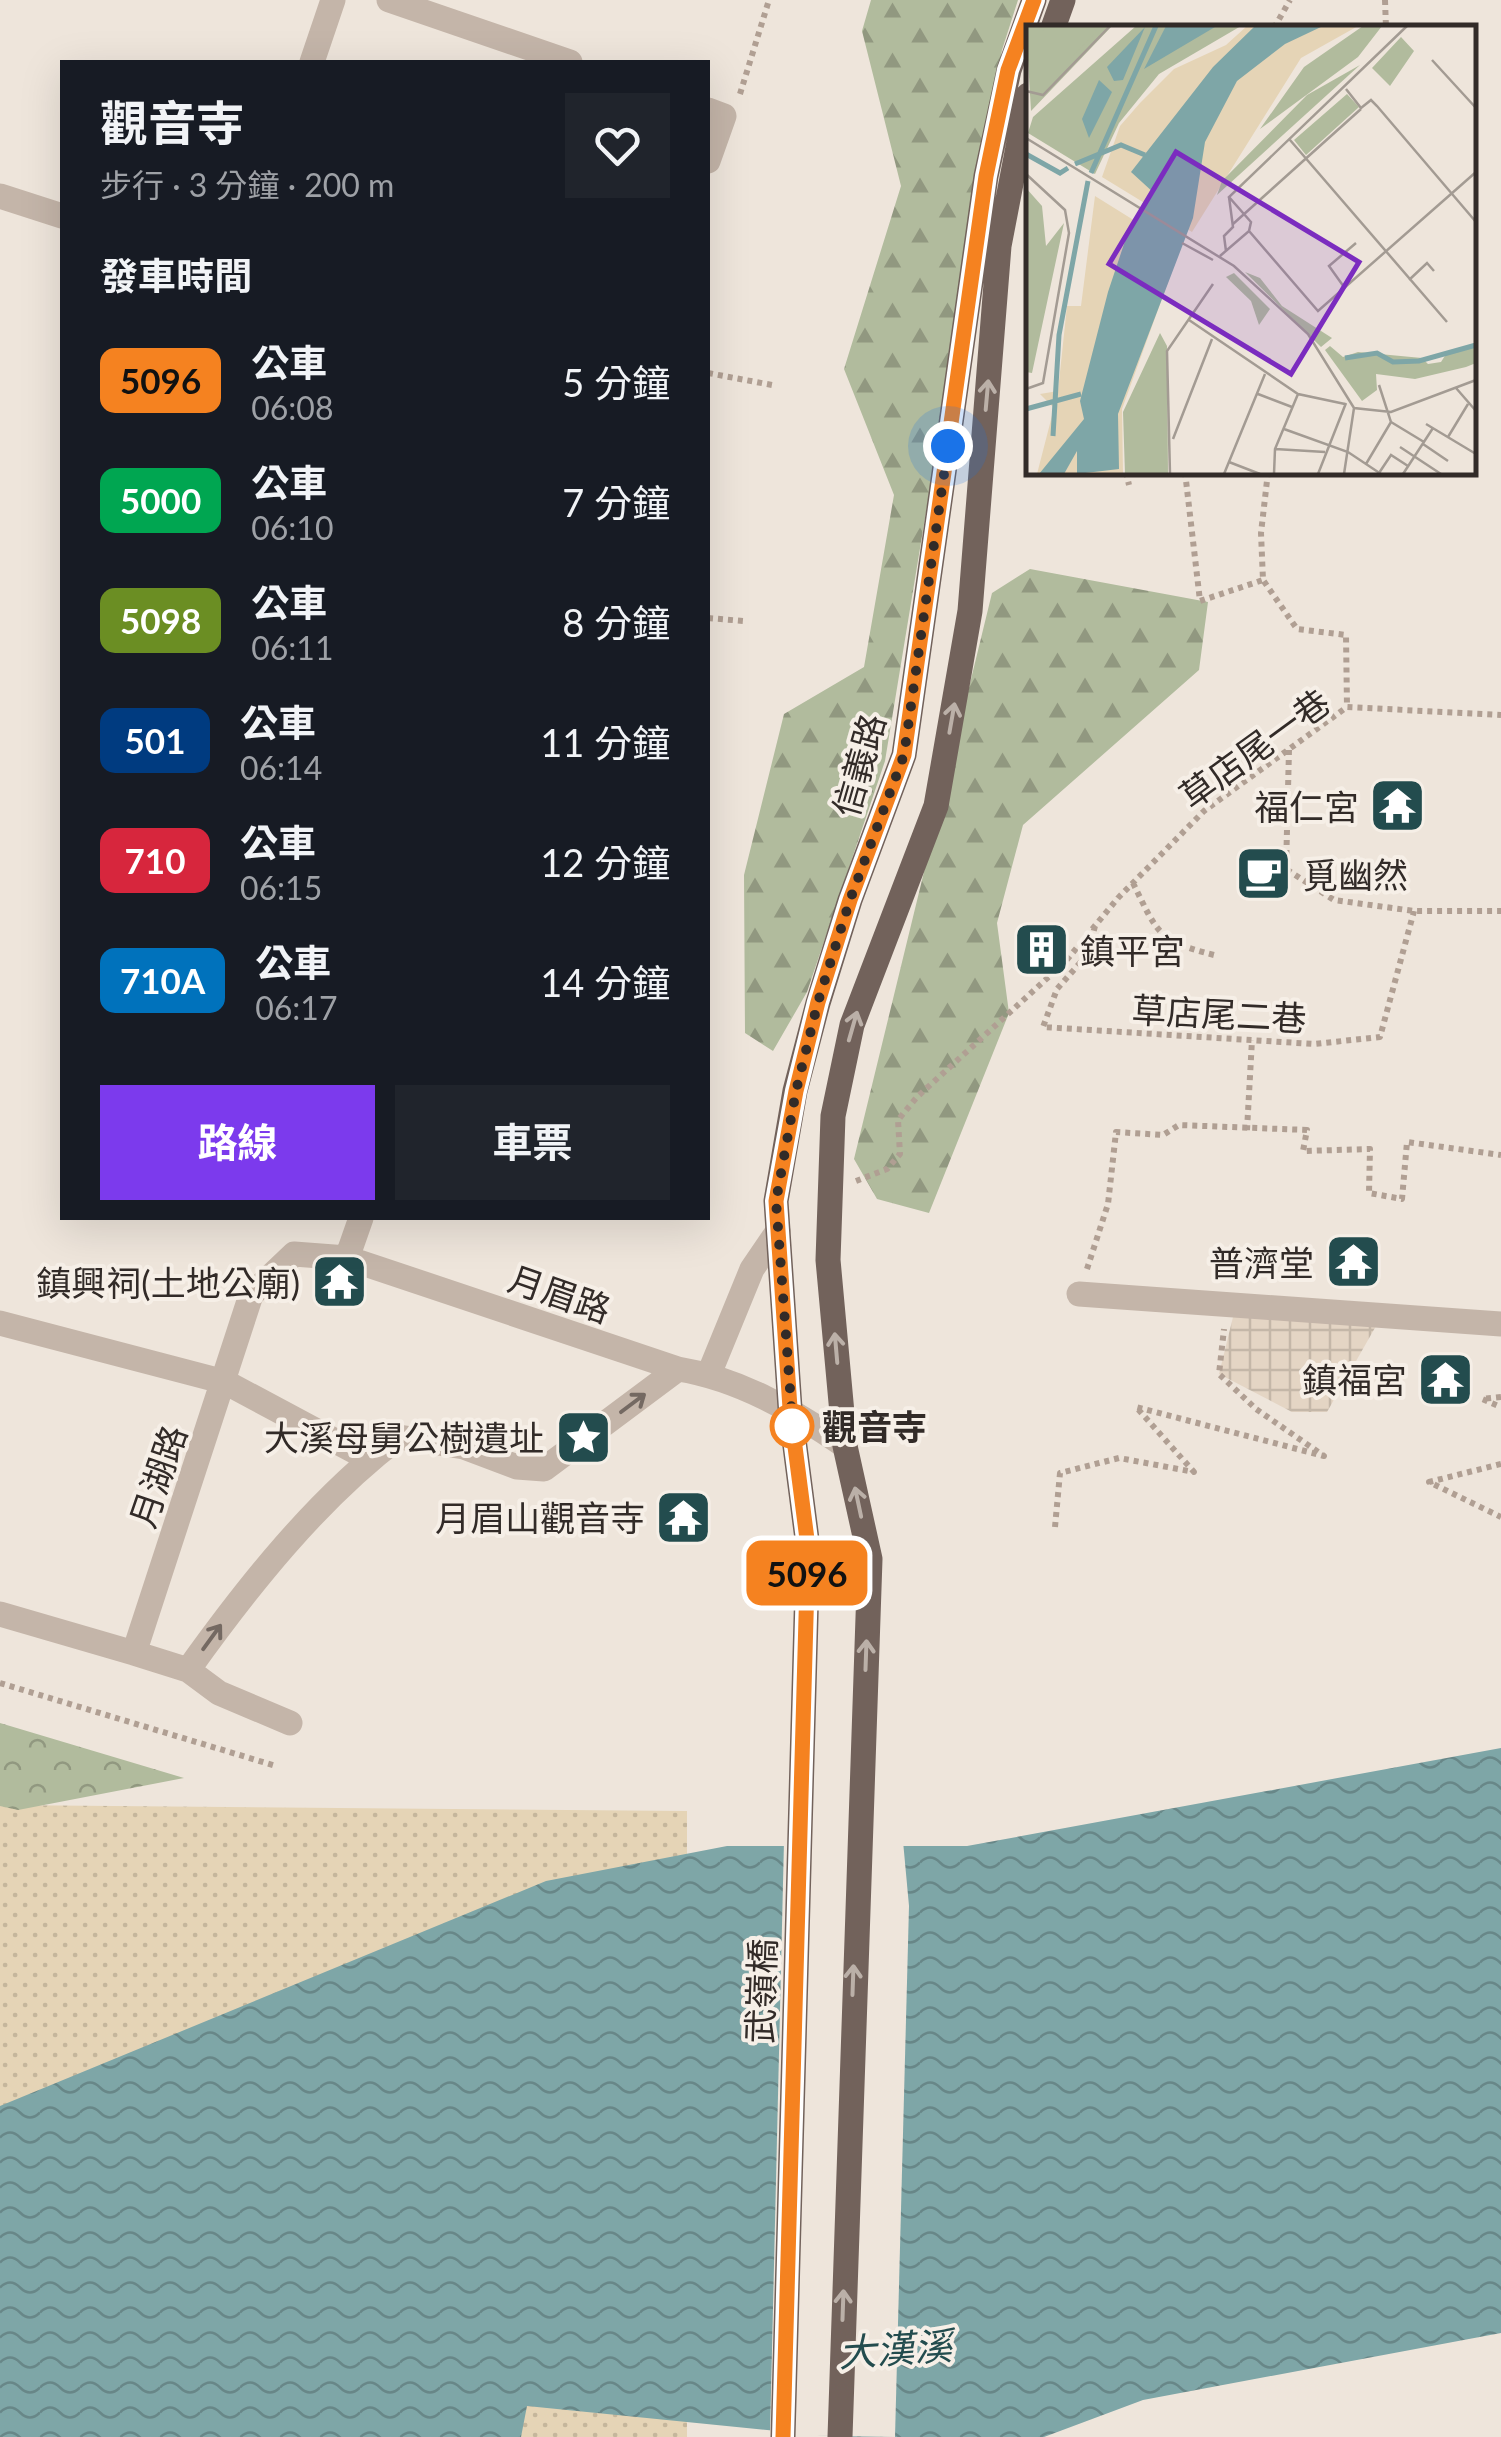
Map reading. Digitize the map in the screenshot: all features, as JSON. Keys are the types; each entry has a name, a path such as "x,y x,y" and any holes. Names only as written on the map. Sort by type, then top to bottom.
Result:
{"main road":[{"name":"信義路","path":"808,1547 790,1408 776,1201 818,1002 850,900 904,755 986,176 1008,70 1034,0"},
{"path":"1054,25 1063,0"},
{"path":"840,2437 870,1559 845,1446 828,1260 833,1116 852,1025 936,806 970,611 999,246 1026,105"},
{"name":"武嶺橋","path":"783,2437 808,1547"}],"street":[{"path":"313,60 333,0"},
{"path":"390,0 564,60"},
{"path":"710,149 716,113"},
{"path":"0,196 60,215"},
{"path":"348,1258 360,1220"},
{"path":"709,1374 752,1270 778,1231"},
{"name":"月湖路","path":"134,1653 251,1295 294,1254 348,1258"},
{"name":"月眉路","path":"348,1258 678,1369 709,1374 790,1408 845,1446"},
{"path":"1079,1294 1501,1324"},
{"path":"0,1323 225,1382 370,1460"},
{"path":"188,1670 225,1618 370,1460 400,1436 464,1447 517,1467 544,1469 678,1369"},
{"path":"0,1614 188,1670 219,1694 290,1723"}],"path":[{"path":"716,113 741,93 769,0"},
{"path":"1276,25 1290,0"},
{"path":"1385,0 1386,25"},
{"path":"710,373 772,385"},
{"path":"1127,475 1129,484"},
{"path":"1186,475 1200,601 1263,580"},
{"path":"1268,475 1261,533 1263,580 1297,629 1346,636 1347,707"},
{"path":"710,618 743,621"},
{"name":"草店尾一巷","path":"844,1181 887,1170 900,1154 898,1120 917,1097 1066,962 1133,883 1204,811 1289,748 1347,707 1501,715"},
{"path":"1289,748 1286,869 1334,900 1414,911 1501,911"},
{"path":"1133,883 1153,924 1171,944 1214,956"},
{"name":"草店尾二巷","path":"1096,925 1088,954 1057,989 1042,1026 1314,1044 1380,1037 1414,911"},
{"path":"1247,1130 1252,1040"},
{"path":"1079,1294 1108,1204 1116,1132 1163,1135 1179,1125 1307,1130 1303,1150 1370,1149 1369,1194 1402,1199 1407,1142 1501,1155"},
{"path":"1055,1526 1060,1473 1119,1458 1194,1472 1136,1407 1324,1456 1256,1409 1219,1374 1232,1303"},
{"path":"1501,1397 1482,1399 1501,1407"},
{"path":"1501,1464 1429,1482 1501,1516"},
{"path":"0,1684 276,1766"}],"green space":[{"path":"871,0 1018,0 1002,50 885,761 807,992 773,1051 745,1033 744,875 784,714 864,667 894,495 844,369 901,186 862,31"},
{"path":"1030,569 1208,602 1199,670 1023,825 997,923 1009,1013 929,1213 877,1199 854,1159 992,593"},
{"path":"0,1723 184,1778 18,1810 0,1806"}],"sand":[{"path":"0,1805 687,1811 687,2437 0,2437"}],"shaded area":[{"path":"1234,1313 1376,1326 1327,1412 1292,1412 1219,1374"}],"water":[{"name":"大漢溪","path":"1501,1748 1501,2333 1143,2400 1044,2437 837,2437 527,2406 521,2437 0,2437 0,2106 546,1881 727,1846 967,1846"}],"pier":[{"path":"784,1841 903,1841 909,1906 895,2437 770,2435"}],"bus line":[{"name":"5096","path":"783,2437 808,1547 790,1408 776,1201 796,1091 818,1002 850,900 904,755 986,176 1008,70 1034,0"}],"place":[{"name":"福仁宮","path":"1398,806"},
{"name":"覓幽然","path":"1264,874"},
{"name":"鎮平宮","path":"1041,950"},
{"name":"普濟堂","path":"1353,1262"},
{"name":"鎮興祠(土地公廟)","path":"339,1282"},
{"name":"鎮福宮","path":"1446,1379"},
{"name":"觀音寺","path":"792,1426"},
{"name":"大溪母舅公樹遺址","path":"583,1437"},
{"name":"月眉山觀音寺","path":"684,1517"}],"route":[{"path":"792,1426 794,1443 776,1201 796,1091 818,1002 850,900 904,755 948,446"}]}
